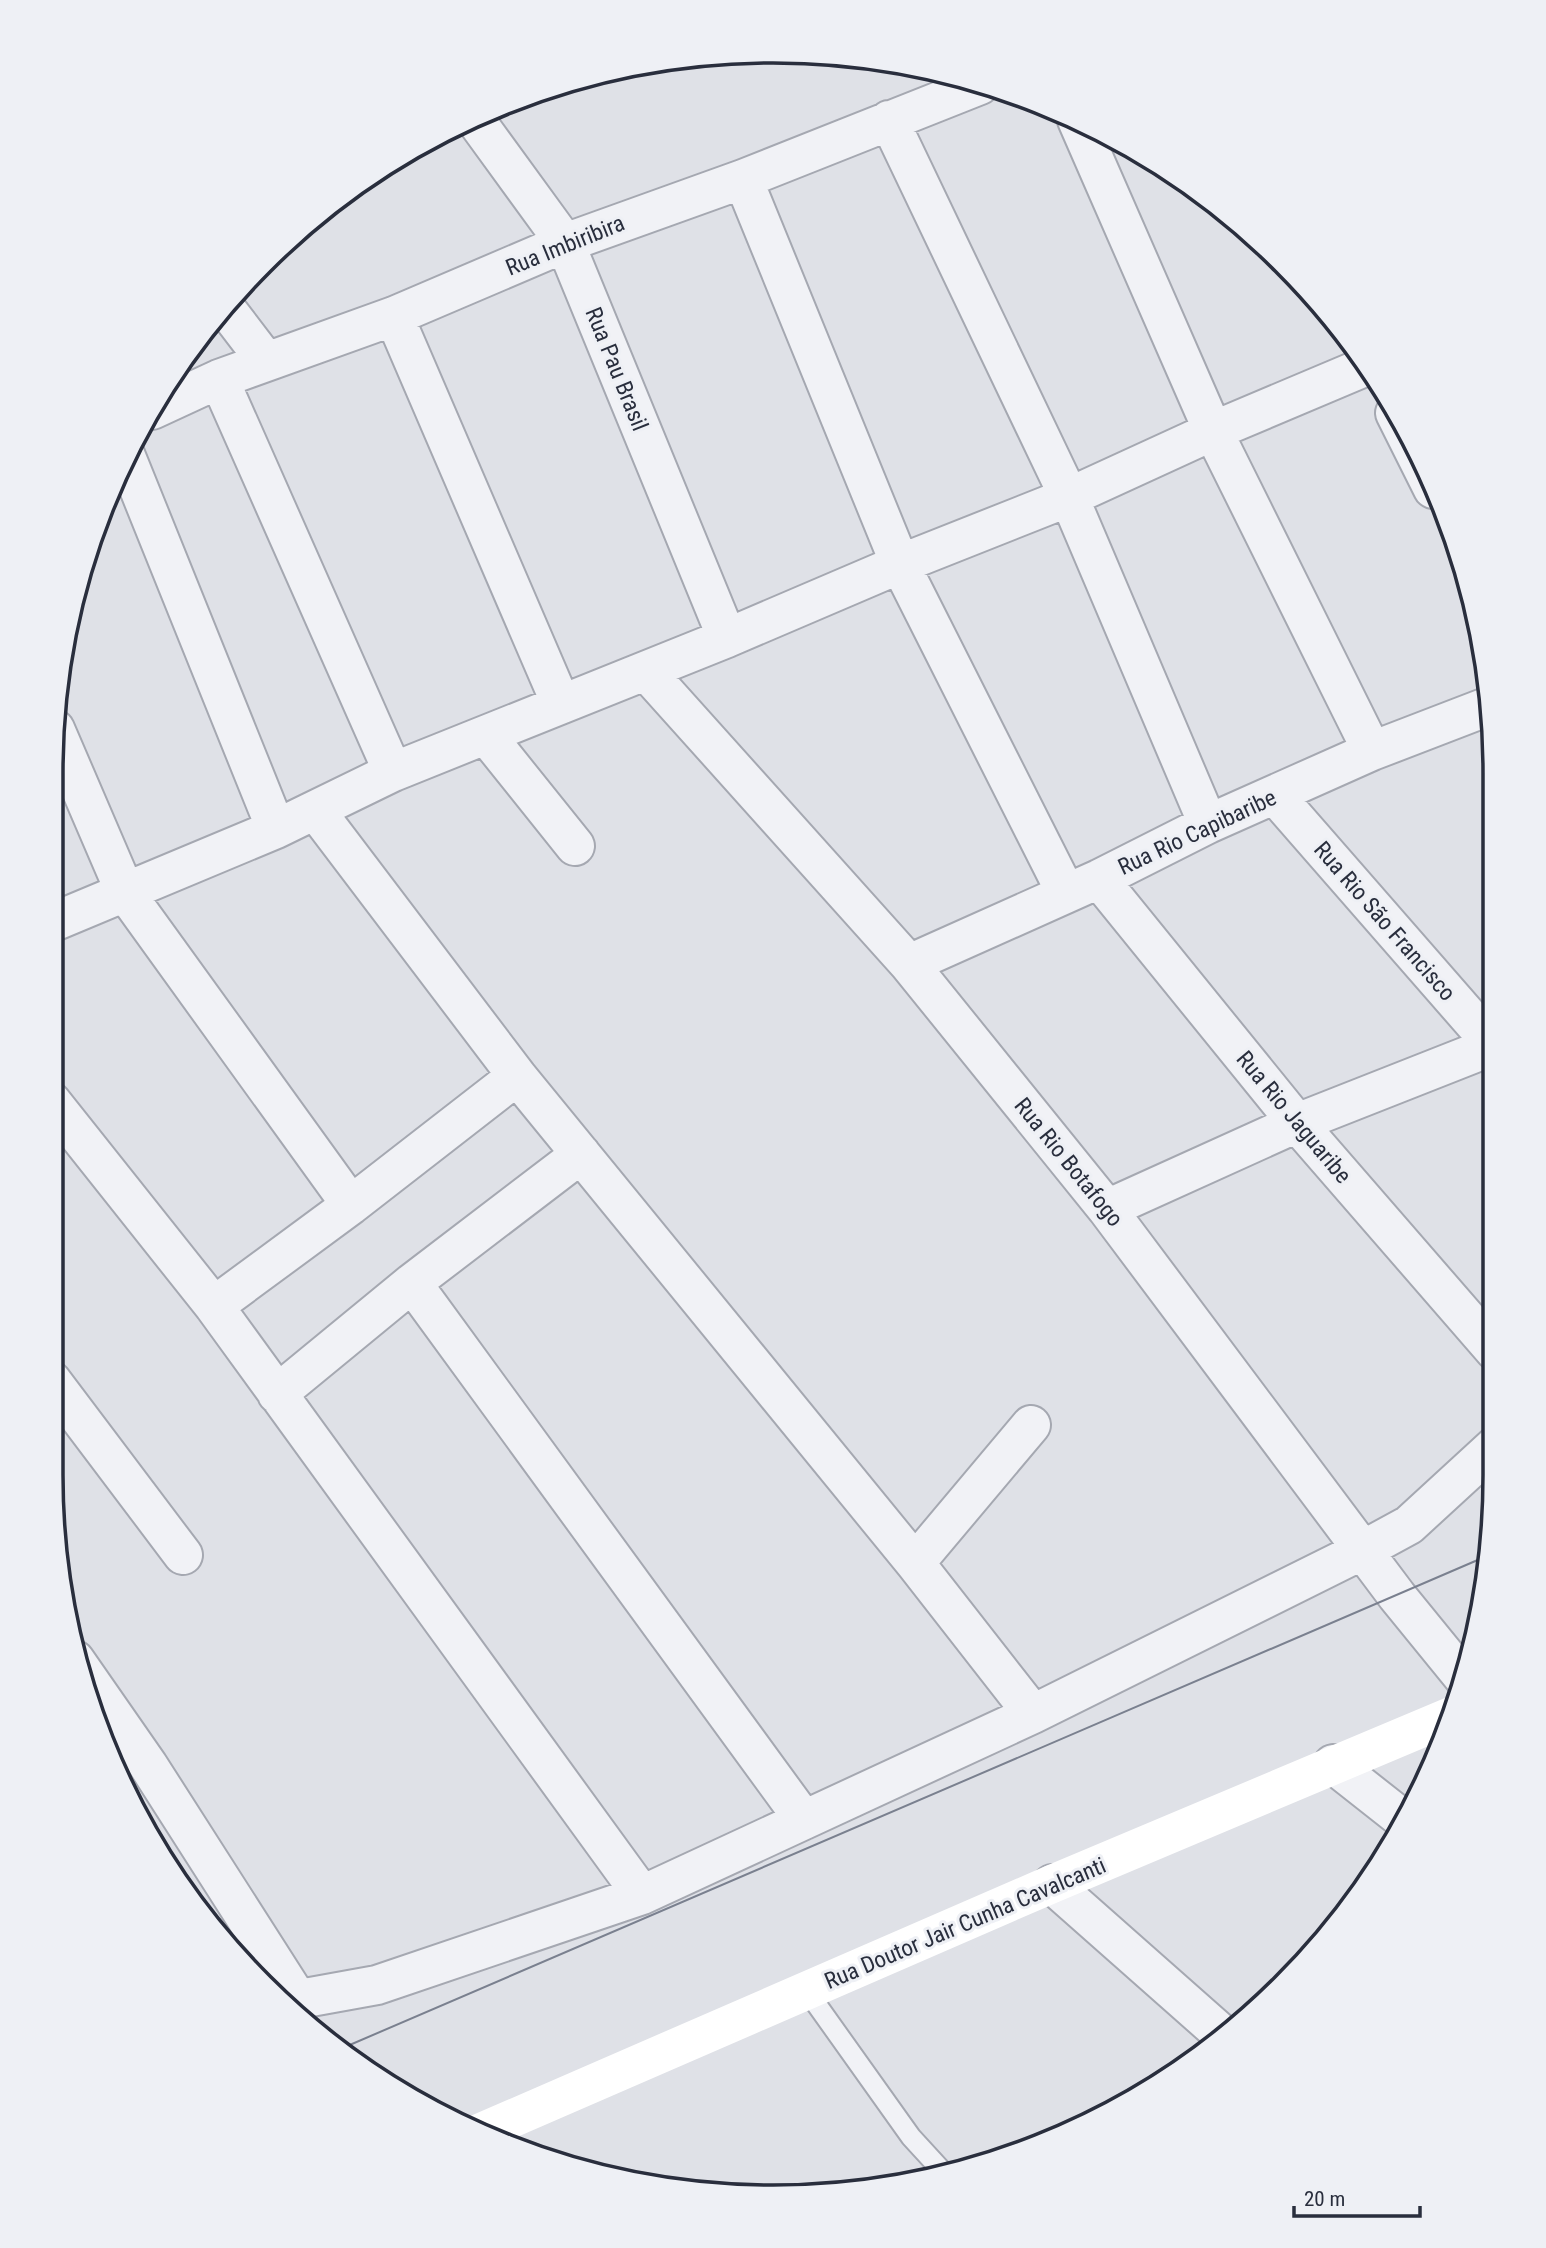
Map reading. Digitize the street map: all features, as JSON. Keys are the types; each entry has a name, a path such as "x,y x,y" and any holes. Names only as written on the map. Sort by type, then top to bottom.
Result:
{"street":[{"name":"Rua Imbiribira","path":"168,403 219,379 394,316 565,243 743,179 966,90"},
{"path":"888,120 1069,497 1208,824"},
{"name":"Rua Pau Brasil","path":"480,126 565,243 727,638"},
{"path":"1083,134 1213,431 1372,751"},
{"name":"Rua Rio Jaguaribe","path":"743,179 900,564 1083,886 1297,1123 1483,1336"},
{"path":"231,315 266,361"},
{"path":"394,316 561,704"},
{"path":"63,918 276,829 393,772 1069,497 1213,431 1357,370"},
{"path":"219,379 393,772"},
{"path":"131,470 276,829"},
{"name":"Rua Rio Botafogo","path":"646,671 909,964 1107,1209 1363,1550 1456,1668"},
{"name":"Rua Rio Capibaribe","path":"909,964 1083,886 1208,824 1372,751 1480,710"},
{"path":"486,735 575,846"},
{"path":"64,750 125,892 351,1205"},
{"name":"Rua Rio São Francisco","path":"1275,795 1483,1032"},
{"path":"316,811 517,1076 915,1563 1032,1714"},
{"path":"1107,1209 1297,1123 1483,1051"},
{"path":"214,1306 351,1205 517,1076"},
{"path":"63,1116 214,1306 642,1895"},
{"path":"277,1394 412,1283 582,1154"},
{"path":"412,1283 804,1820"},
{"path":"63,1396 183,1555"},
{"path":"915,1563 1031,1425"},
{"path":"295,1999 377,1984 642,1895 1032,1714 1363,1550 1409,1525 1483,1457"},
{"path":"98,1694 148,1765 283,1988"},
{"name":"Rua Doutor Jair Cunha Cavalcanti","path":"495,2128 1052,1884 1438,1721"},
{"path":"1333,1764 1397,1814"},
{"path":"1052,1884 1216,2029"}],"lane":[{"path":"807,1991 911,2137 937,2165"}],"tram line":[{"path":"350,2045 1478,1560"}]}
